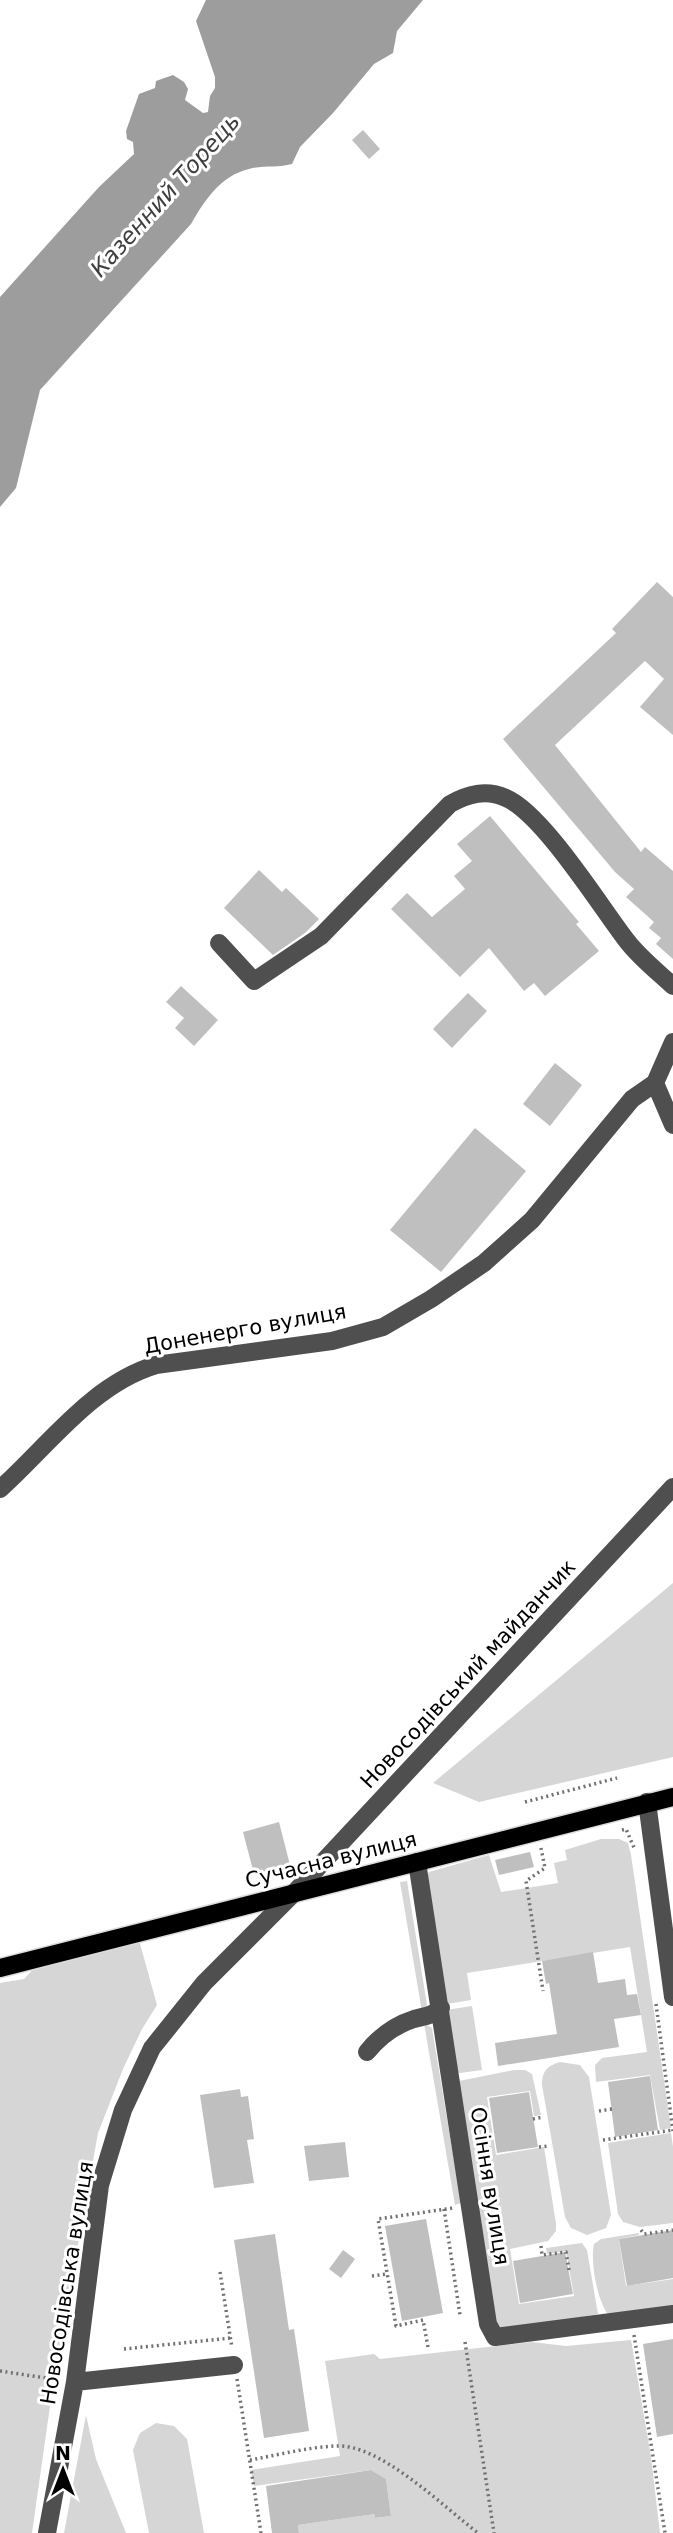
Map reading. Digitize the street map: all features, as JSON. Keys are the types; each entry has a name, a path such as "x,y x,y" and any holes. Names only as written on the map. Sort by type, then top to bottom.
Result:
{"main road":[{"name":"Сучасна вулиця","path":"0,1968 673,1797"}],"street":[{"path":"219,943 254,981 321,936 450,804 467,795 486,792 507,798 529,814 629,944 673,986"},
{"path":"673,1042 655,1083 673,1125"},
{"name":"Доненерго вулиця","path":"0,1489 86,1407 138,1371 156,1365 332,1341 383,1327 431,1299 484,1263 532,1220 632,1098 655,1083"},
{"name":"Новосодівський майданчик","path":"295,1892 673,1487"},
{"path":"647,1802 673,1997"},
{"name":"Осіння вулиця","path":"417,1862 488,2323 495,2337 673,2314"},
{"name":"Новосодівська вулиця","path":"47,2533 75,2382 100,2185 123,2110 152,2048 195,1994 295,1892"},
{"path":"367,2052 386,2033 404,2023 430,2016 441,2008"},
{"path":"75,2382 234,2365"}],"path":[{"path":"525,1802 617,1778"},
{"path":"541,1848 545,1868 526,1881 543,1991"},
{"path":"599,2110 612,2109"},
{"path":"533,2119 543,2118"},
{"path":"603,2140 673,2130"},
{"path":"539,2147 548,2146"},
{"path":"428,2347 423,2320 396,2326 378,2219 470,2205"},
{"path":"444,2209 460,2315"},
{"path":"641,2230 648,2234 673,2230"},
{"path":"541,2246 542,2256 566,2252 569,2270"},
{"path":"220,2272 261,2533"},
{"path":"372,2276 387,2274"},
{"path":"631,2319 665,2533"},
{"path":"124,2349 231,2338"},
{"path":"465,2342 494,2533"},
{"path":"0,2371 75,2382"},
{"path":"250,2460 338,2445 360,2449 384,2460 478,2533"}],"shaded area":[{"path":"673,1583 673,1757 479,1802 433,1783"},
{"path":"601,1839 619,1839 628,1843 631,1855 671,2128 660,2130 650,2075 596,2082 595,2065 602,2058 647,2052 630,1947 467,1973 471,2000 447,2004 427,1876 429,1872 489,1855 501,1892 558,1883 554,1863 567,1860 565,1850"},
{"path":"407,1881 427,2005 422,2012 400,1882"},
{"path":"139,1940 157,2005 123,2069 98,2133 54,2378 32,2533 0,2533 0,1983 24,1979 38,1964"},
{"path":"472,2006 482,2070 460,2073 454,2071 446,2010"},
{"path":"424,2023 432,2028 461,2203 455,2205"},
{"path":"560,2062 580,2065 589,2077 611,2215 606,2228 587,2235 571,2228 565,2217 542,2085 546,2070"},
{"path":"525,2070 532,2074 541,2115 534,2116 530,2091 487,2097 496,2155 544,2147 556,2224 556,2231 548,2241 510,2249 519,2304 574,2296 566,2251 547,2254 546,2248 582,2243 587,2250 598,2314 501,2332 496,2324 459,2081"},
{"path":"671,2133 673,2223 640,2227 623,2222 618,2214 608,2143"},
{"path":"639,2233 619,2239 626,2286 673,2279 673,2310 608,2314 595,2280 594,2244 601,2239"},
{"path":"631,2340 651,2457 660,2533 299,2533 298,2525 375,2514 376,2518 391,2516 386,2479 371,2470 254,2486 251,2470 340,2456 325,2361 374,2354 380,2359 532,2342 566,2346"},
{"path":"86,2415 96,2459 126,2533 64,2533"},
{"path":"156,2423 174,2426 187,2439 204,2533 149,2533 133,2450 140,2433"}],"water":[{"name":"Казенний Торець","path":"206,0 423,0 397,31 393,53 374,64 300,147 292,164 239,172 214,190 191,224 40,390 16,488 0,507 0,297 99,187 134,154 133,142 127,139 126,131 139,94 155,88 156,81 173,75 184,82 188,89 185,100 203,113 208,112 210,96 215,88 215,77 196,21"}],"building":[{"path":"363,130 380,149 369,159 352,140"},
{"path":"657,582 673,597 673,735 640,707 664,679 645,661 555,745 641,852 645,847 673,871 673,959 656,944 661,938 649,928 654,922 626,897 634,889 615,872 503,739 616,633 612,629"},
{"path":"490,816 579,922 576,924 599,951 545,996 534,983 524,991 489,948 460,977 391,909 407,893 432,917 465,889 454,876 472,861 457,844"},
{"path":"259,870 282,892 286,888 319,919 305,933 273,955 224,908"},
{"path":"181,986 218,1020 194,1046 175,1028 184,1018 166,1002"},
{"path":"468,993 487,1011 452,1048 433,1029"},
{"path":"555,1063 582,1085 550,1126 523,1104"},
{"path":"475,1128 526,1171 441,1272 390,1230"},
{"path":"279,1822 290,1865 254,1874 243,1832"},
{"path":"530,1852 534,1867 499,1875 495,1860"},
{"path":"593,1952 598,1983 625,1979 627,1995 637,1994 641,2015 614,2019 619,2047 498,2066 495,2043 557,2034 549,1983 546,1984 542,1961"},
{"path":"650,2076 658,2130 615,2137 608,2082"},
{"path":"240,2089 241,2097 248,2096 254,2139 247,2140 254,2183 214,2188 200,2095"},
{"path":"529,2092 538,2147 497,2153 489,2098"},
{"path":"345,2142 349,2177 309,2181 304,2146"},
{"path":"426,2219 443,2313 402,2321 385,2226"},
{"path":"673,2230 673,2278 627,2286 619,2239"},
{"path":"275,2234 289,2330 294,2329 309,2431 264,2438 234,2240"},
{"path":"343,2250 355,2259 341,2278 329,2269"},
{"path":"565,2252 573,2294 520,2303 513,2261"},
{"path":"673,2339 673,2434 657,2437 643,2344"},
{"path":"371,2470 386,2479 391,2516 375,2518 375,2514 298,2525 299,2533 272,2533 266,2486"}]}
